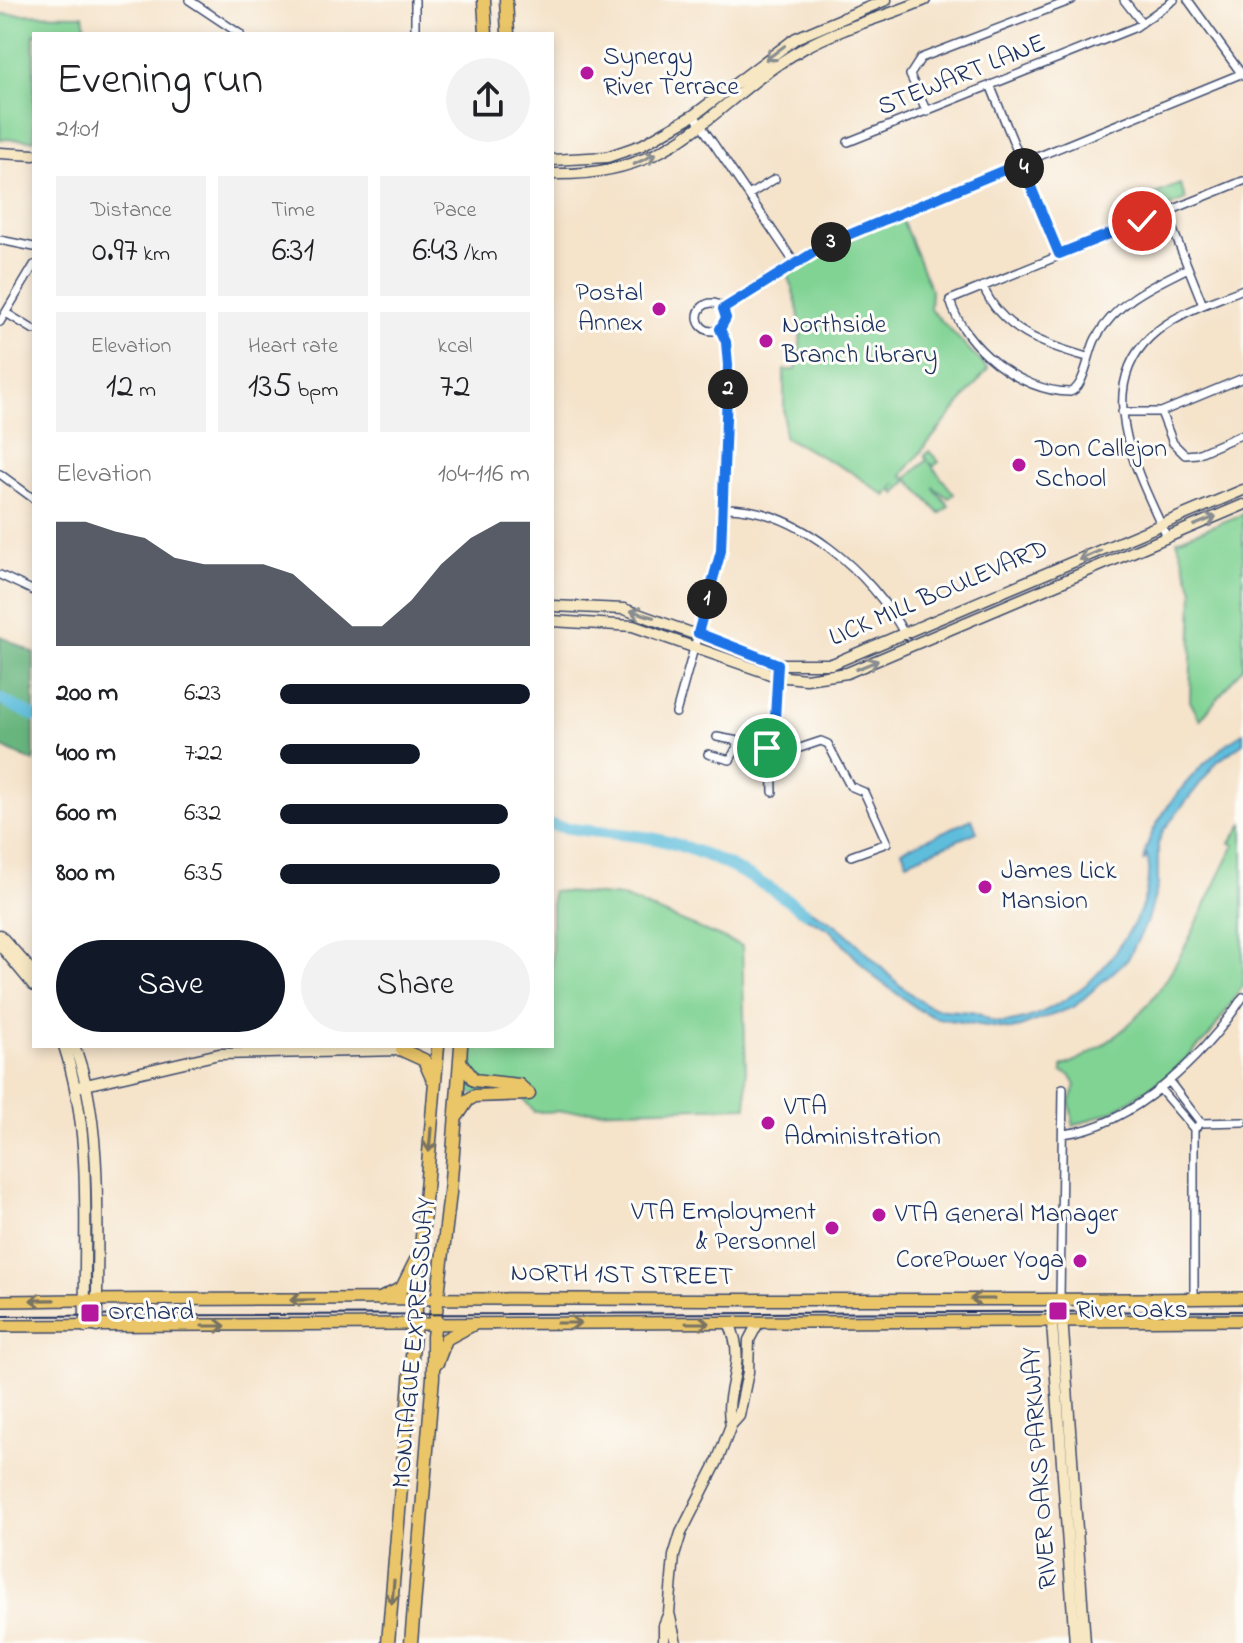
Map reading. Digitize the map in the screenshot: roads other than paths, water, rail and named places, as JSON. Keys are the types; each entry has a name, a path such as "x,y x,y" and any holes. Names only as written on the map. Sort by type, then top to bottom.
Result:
{"highway":[{"path":"484,0 486,32"},
{"path":"506,0 508,32"},
{"path":"402,1050 410,1048"},
{"name":"MONTAGUE EXPRESSWAY","path":"388,1643 438,1048"},
{"path":"402,1050 424,1060 434,1089"},
{"path":"457,1118 468,1100 475,1096 529,1094 519,1085 474,1080 463,1068 461,1052"},
{"name":"MONTAGUE EXPRESSWAY","path":"411,1643 435,1325 461,1052"},
{"path":"380,1299 402,1288 420,1250"},
{"path":"433,1377 446,1339 474,1324"}],"main road":[{"path":"554,160 607,157 642,145 694,115 796,38 886,0"},
{"path":"554,174 614,171 639,163 703,126 804,48 925,0"},
{"path":"0,153 32,155"},
{"name":"LICK MILL BOULEVARD","path":"554,606 624,609 778,664 839,663 1243,490"},
{"name":"LICK MILL BOULEVARD","path":"554,621 633,626 776,676 806,679 847,673 1243,505"},
{"path":"2,940 32,971"},
{"path":"2,940 32,983"},
{"path":"65,1048 82,1085"},
{"path":"74,1048 82,1085 89,1173 91,1327"},
{"path":"82,1085 219,1054 402,1050"},
{"name":"NORTH 1ST STREET","path":"0,1301 439,1297 1243,1298"},
{"name":"RIVER OAKS PARKWAY","path":"1060,1300 1058,1322 1075,1643"},
{"name":"NORTH 1ST STREET","path":"0,1326 1243,1320"},
{"name":"RIVER OAKS PARKWAY","path":"1058,1322 1085,1643"},
{"path":"729,1323 738,1351 728,1413 731,1425"},
{"path":"676,1643 669,1613 671,1570 681,1533 717,1462 731,1425 739,1416 745,1397 749,1340 758,1323"},
{"path":"664,1643 664,1625 669,1613"}],"street":[{"path":"189,0 226,31"},
{"path":"415,0 415,32"},
{"path":"927,112 910,75 921,58 1072,0"},
{"path":"1124,0 1142,23"},
{"name":"STEWART LANE","path":"848,142 991,87 1142,23 1174,0"},
{"path":"723,309 794,262 853,232 1242,75 1188,0"},
{"path":"991,87 1059,254"},
{"path":"694,115 794,262"},
{"path":"750,194 775,179"},
{"path":"1188,268 1126,302 1105,325 1087,357 1076,390 1063,392 1041,385 982,353 955,319 950,300 1243,181"},
{"path":"1166,212 1203,305"},
{"path":"0,240 32,247"},
{"path":"0,322 32,268"},
{"path":"983,286 989,300 1010,323 1046,346 1087,357"},
{"path":"1167,537 1127,439 1122,412 1130,363 1138,349 1167,324 1243,289"},
{"path":"676,713 721,551 728,353 720,329 726,318 723,309 714,304 705,305 698,317 704,329 720,329"},
{"path":"6,313 32,329"},
{"path":"1122,412 1161,412 1243,378"},
{"path":"1161,412 1173,443 1185,455 1197,454 1243,434"},
{"path":"0,474 32,498"},
{"path":"723,508 758,511 828,549 875,592 905,635"},
{"path":"0,575 32,590"},
{"path":"773,792 772,748 778,664"},
{"path":"772,748 767,738 774,736"},
{"path":"717,737 772,748 800,748 821,741 828,744 850,786 864,792 887,843 851,856"},
{"path":"708,754 730,760 739,743"},
{"path":"1063,1134 1100,1123 1169,1081 1203,1052 1243,997"},
{"path":"1169,1081 1197,1126 1194,1298"},
{"path":"1060,1300 1063,1088"},
{"path":"1159,1088 1197,1126 1243,1122"}],"water":[{"path":"1243,733 1243,743 1217,762 1163,831 1158,844 1158,885 1148,920 1128,959 1074,1007 1012,1030 936,1018 919,1010 873,976 829,929 797,913 790,904 794,901 836,925 902,987 927,1005 975,1013 997,1022 1011,1022 1041,1013 1072,995 1106,964 1139,914 1147,886 1147,855 1143,862 1156,826 1196,772"},
{"path":"972,819 977,832 907,862 902,850"}],"waterway":[{"path":"0,699 32,715"},
{"path":"554,825 676,844 734,868 805,912"}],"tram line":[{"path":"0,1316 1243,1311"}],"place":[{"name":"Synergy River Terrace","path":"587,73"},
{"name":"Postal Annex","path":"659,309"},
{"name":"Northside Branch Library","path":"766,341"},
{"name":"Don Callejon School","path":"1019,465"},
{"name":"James Lick Mansion","path":"985,887"},
{"name":"VTA Administration","path":"768,1123"},
{"name":"VTA General Manager","path":"879,1215"},
{"name":"VTA Employment & Personnel","path":"832,1228"},
{"name":"CorePower Yoga","path":"1080,1261"},
{"name":"River Oaks","path":"1058,1311"},
{"name":"Orchard","path":"90,1313"}]}
